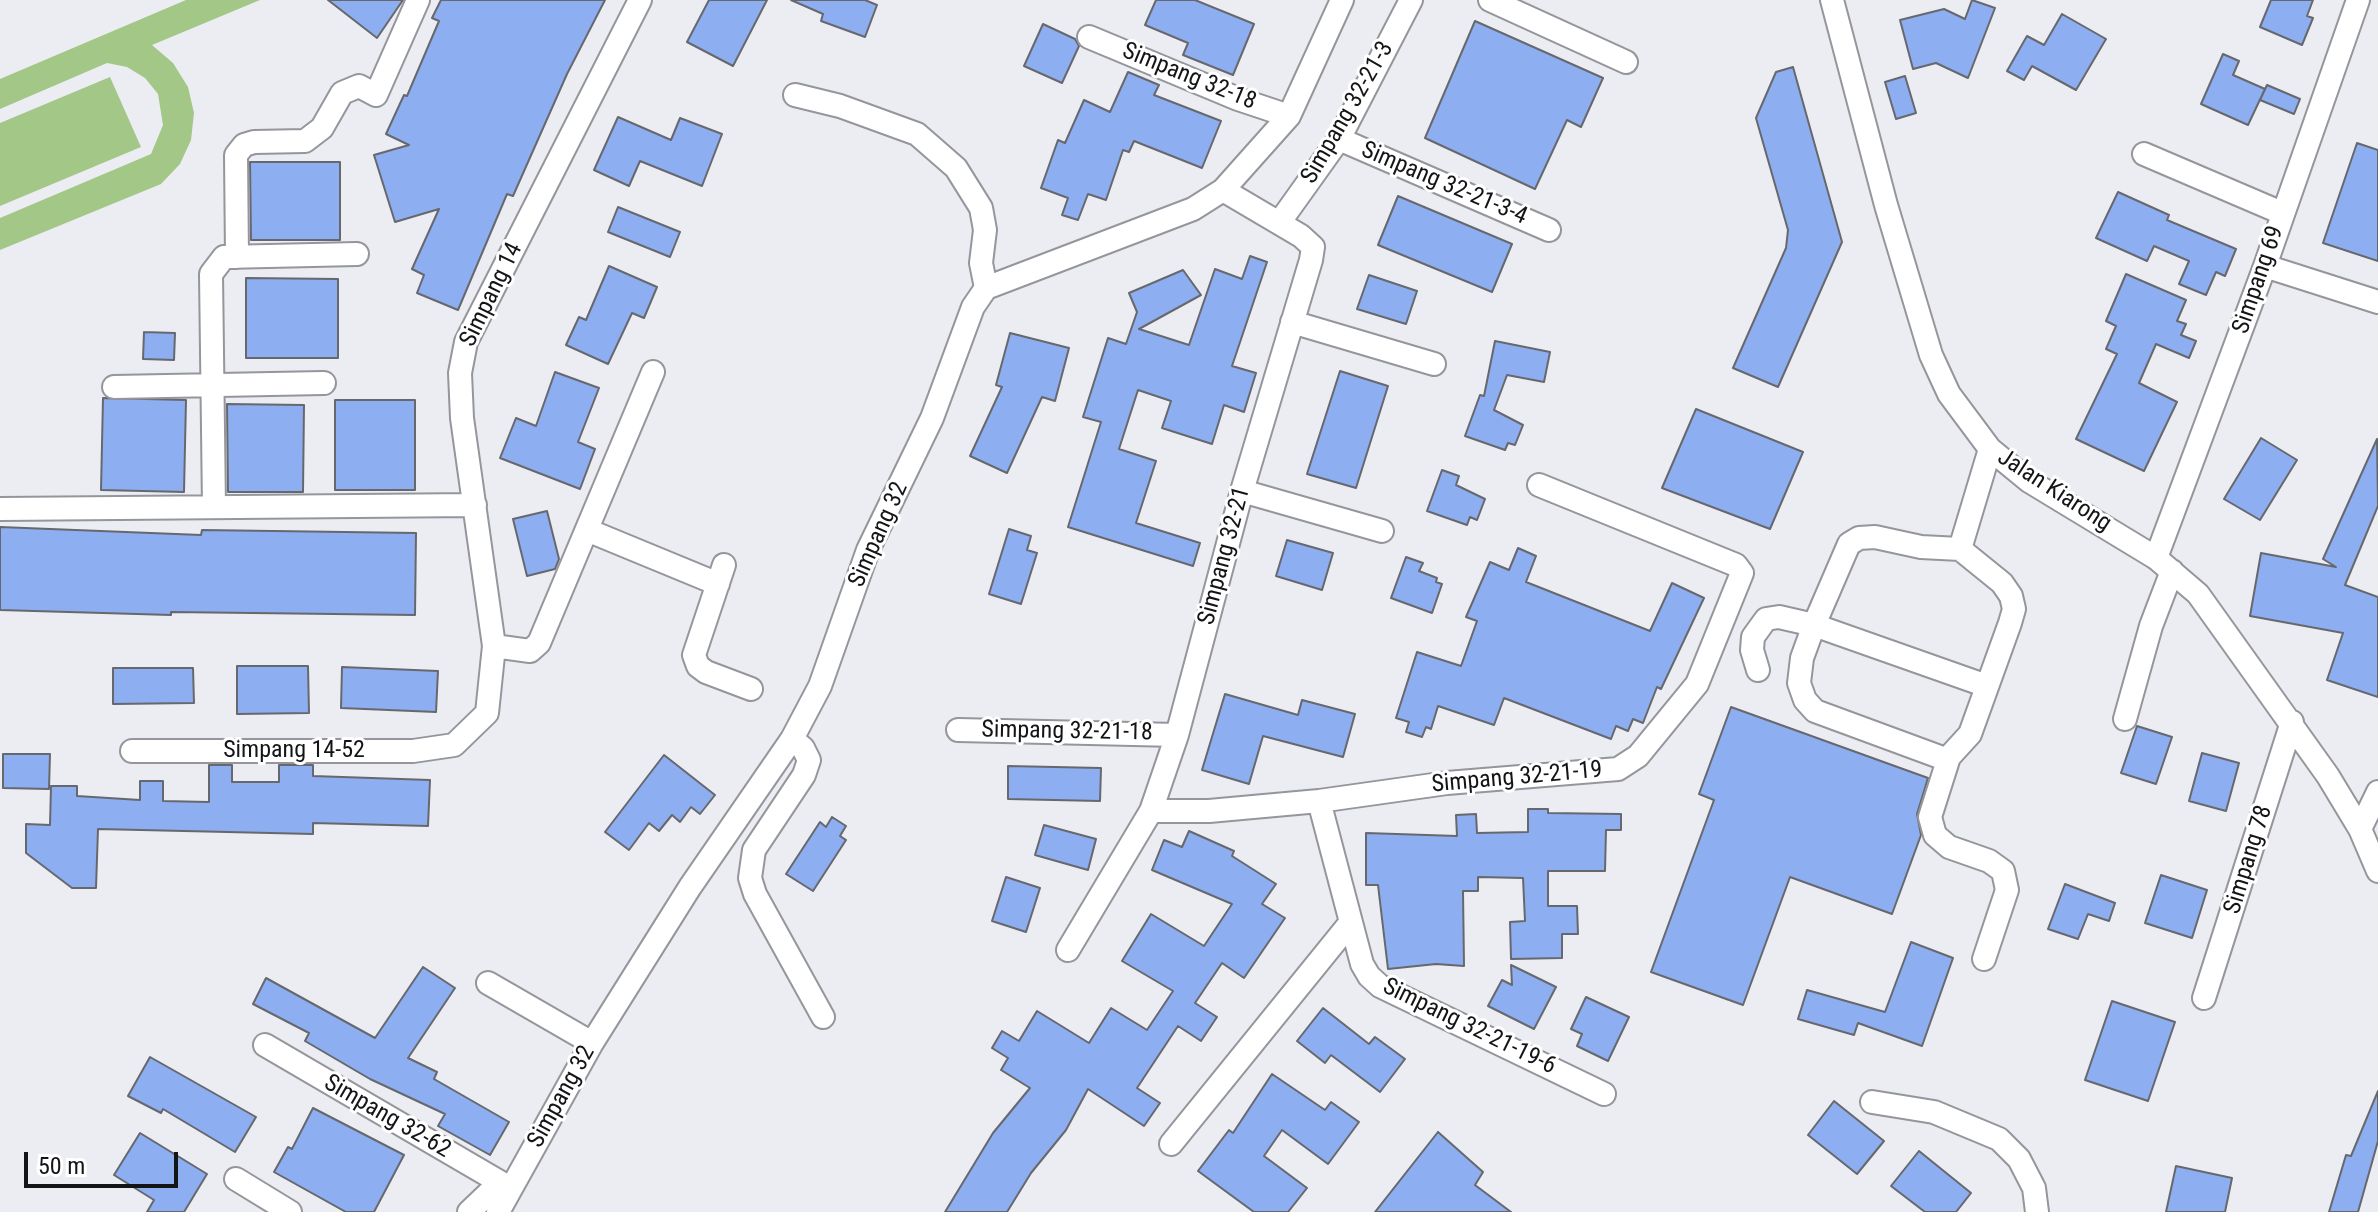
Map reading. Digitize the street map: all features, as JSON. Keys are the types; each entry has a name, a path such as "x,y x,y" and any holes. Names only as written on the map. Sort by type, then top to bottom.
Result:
{"street":[{"path":"237,257 236,155 244,145 305,141 322,128 342,93 359,86 376,95 418,0"},
{"name":"Simpang 14","path":"454,745 487,713 494,646 462,418 460,373 466,342 640,0"},
{"path":"795,95 840,106 917,134 956,168 981,208 985,230 981,263 986,288 1193,209 1223,190 1289,116 1342,0"},
{"name":"Simpang 32-21-3","path":"1279,223 1339,139 1411,0"},
{"path":"1490,0 1626,62"},
{"name":"Jalan Kiarong","path":"1832,0 1886,205 1931,355 1949,394 1990,449 2029,481 2164,564 2198,594 2292,722 2360,829 2378,871"},
{"name":"Simpang 69","path":"2164,564 2282,213 2358,0"},
{"name":"Simpang 32-18","path":"1089,37 1238,99 1289,116"},
{"name":"Simpang 32-21-3-4","path":"1339,139 1549,230"},
{"path":"2144,154 2282,213"},
{"name":"Simpang 32-21","path":"1068,950 1151,811 1177,735 1242,491 1313,247 1223,190"},
{"path":"214,507 211,274 224,257 357,254"},
{"path":"2265,266 2378,302"},
{"name":"Simpang 32","path":"498,1212 592,1043 690,887 792,739 820,686 868,550 932,418 973,307 986,288"},
{"path":"1292,322 1434,364"},
{"path":"494,646 530,651 539,643 653,372"},
{"path":"114,387 324,383"},
{"path":"1960,549 1990,449"},
{"name":"Simpang 32-21-19","path":"1151,811 1209,811 1319,801 1447,783 1618,769 1638,756 1697,684 1742,573 1736,565 1539,485"},
{"path":"1242,491 1382,531"},
{"path":"0,509 475,505"},
{"path":"587,530 721,574 694,655 698,666 706,672 751,689"},
{"path":"1948,760 1815,711 1805,700 1799,683 1802,658 1841,557 1849,544 1859,538 1960,549 2002,583 2014,609 1970,734 1948,760 1930,817 1935,835 1949,847 1989,861 2003,871 2007,890 1984,959"},
{"path":"2125,719 2151,626 2164,564"},
{"path":"1758,670 1752,650 1753,637 1766,619 1779,617 1814,625 1987,686"},
{"name":"Simpang 78","path":"2204,998 2292,722"},
{"name":"Simpang 32-21-18","path":"958,730 1177,735"},
{"path":"792,739 803,748 809,760 804,775 754,850 750,878 755,894 823,1017"},
{"name":"Simpang 14-52","path":"132,751 413,751 454,745"},
{"path":"2360,829 2378,792"},
{"name":"Simpang 32-21-19-6","path":"1319,801 1362,964 1380,986 1604,1094"},
{"path":"1171,1144 1351,922"},
{"path":"488,983 592,1043"},
{"name":"Simpang 32-62","path":"265,1045 510,1188"},
{"path":"1872,1102 1934,1112 1999,1139 2019,1159 2034,1188 2037,1212"},
{"path":"236,1179 290,1212"},
{"path":"469,1212 491,1191 510,1188"}],"green space":[{"path":"186,0 260,0 152,45 173,63 188,87 194,113 191,140 180,164 161,184 0,250 0,218 151,154 163,125 158,94 145,78 127,67 107,63 0,109 0,79"},
{"path":"110,77 141,147 0,206 0,123"}],"building":[{"path":"328,0 403,0 377,38"},
{"path":"441,0 605,0 567,74 513,196 507,194 458,310 417,293 424,275 412,269 439,209 395,222 374,155 409,145 386,134 404,95 407,96 439,21 432,18"},
{"path":"709,0 767,0 733,66 687,42"},
{"path":"791,0 865,0 877,5 865,37 821,21 823,14"},
{"path":"1156,0 1195,0 1254,24 1233,75 1183,55 1188,43 1145,25"},
{"path":"1972,0 1995,8 1968,78 1936,63 1913,69 1900,20 1944,9 1965,19"},
{"path":"2271,0 2313,0 2307,16 2313,18 2302,45 2260,27"},
{"path":"2062,14 2106,39 2076,90 2032,66 2024,80 2007,71 2027,36 2044,45"},
{"path":"1475,21 1603,78 1581,127 1567,120 1535,189 1425,138"},
{"path":"1043,24 1075,39 1079,46 1062,83 1024,66"},
{"path":"2223,54 2239,61 2233,75 2265,89 2248,125 2201,104"},
{"path":"1793,67 1842,242 1778,387 1733,368 1786,248 1788,230 1756,118 1776,72"},
{"path":"1128,72 1159,85 1154,95 1221,121 1202,168 1134,141 1129,152 1123,150 1106,200 1088,194 1078,220 1062,215 1068,198 1041,188 1058,140 1065,143 1084,100 1110,112"},
{"path":"1905,76 1916,113 1896,119 1885,82"},
{"path":"2267,85 2300,99 2294,114 2260,100"},
{"path":"618,117 671,140 680,118 722,134 702,186 640,161 629,186 594,170"},
{"path":"2357,143 2378,150 2378,261 2323,243"},
{"path":"250,162 340,162 340,240 251,240"},
{"path":"2118,192 2169,215 2167,220 2236,249 2225,276 2216,272 2206,295 2179,284 2189,261 2154,246 2147,261 2096,238"},
{"path":"1398,196 1512,244 1492,292 1378,245"},
{"path":"618,207 680,232 670,257 608,232"},
{"path":"1250,256 1267,262 1232,366 1256,373 1244,412 1224,405 1212,444 1162,428 1171,401 1138,390 1119,449 1156,461 1136,523 1200,543 1193,566 1068,527 1101,422 1083,417 1108,338 1126,344 1137,312 1129,293 1183,270 1201,295 1139,329 1189,345 1215,269 1242,279"},
{"path":"609,266 657,287 644,318 632,313 608,364 566,345 579,317 586,320"},
{"path":"2126,274 2186,300 2177,321 2186,324 2181,335 2196,341 2189,358 2156,344 2139,383 2177,402 2144,471 2076,439 2117,354 2106,349 2116,326 2106,321"},
{"path":"1369,275 1417,291 1406,324 1357,309"},
{"path":"246,278 338,279 338,358 246,358"},
{"path":"144,332 175,333 174,360 143,359"},
{"path":"1010,333 1069,348 1055,401 1042,397 1007,473 970,456 1002,387 996,385"},
{"path":"1495,341 1550,352 1544,382 1507,375 1494,410 1523,425 1515,445 1508,443 1505,450 1465,436 1480,395 1484,396"},
{"path":"1340,371 1388,386 1356,488 1307,474"},
{"path":"555,372 599,388 578,442 595,449 580,489 500,458 516,418 536,426"},
{"path":"103,398 186,400 184,492 101,490"},
{"path":"335,400 415,400 415,490 335,490"},
{"path":"227,404 304,405 303,492 228,492"},
{"path":"1696,409 1803,452 1770,529 1662,488"},
{"path":"2261,438 2297,460 2260,520 2224,499"},
{"path":"2377,439 2378,506 2345,585 2378,597 2378,697 2327,680 2343,633 2250,616 2261,553 2336,567 2323,559"},
{"path":"1442,470 1459,476 1456,485 1485,499 1477,520 1470,517 1467,525 1427,511"},
{"path":"547,511 559,559 555,569 527,576 513,519"},
{"path":"0,527 201,535 202,530 416,533 415,615 171,612 171,615 0,610"},
{"path":"1009,529 1031,536 1027,550 1037,553 1021,604 989,594"},
{"path":"1287,540 1333,553 1322,590 1276,576"},
{"path":"1518,548 1536,556 1526,582 1650,631 1672,583 1704,598 1661,689 1657,687 1643,723 1633,719 1628,731 1616,726 1611,739 1504,698 1494,725 1438,706 1431,729 1426,727 1422,737 1406,732 1409,722 1396,718 1417,652 1461,666 1477,621 1466,617 1490,562 1509,570"},
{"path":"1406,557 1423,563 1419,571 1437,578 1436,582 1442,584 1432,613 1391,598"},
{"path":"237,666 308,666 309,713 237,714"},
{"path":"342,667 438,671 436,712 341,708"},
{"path":"113,668 193,668 194,703 113,704"},
{"path":"1225,694 1298,715 1302,700 1355,714 1343,757 1263,736 1249,784 1202,770"},
{"path":"1731,707 1928,778 1917,814 1921,835 1892,914 1790,877 1743,1005 1651,972 1714,800 1699,794"},
{"path":"2137,726 2172,737 2156,784 2121,773"},
{"path":"2202,753 2239,763 2226,811 2189,801"},
{"path":"3,754 50,754 49,789 3,788"},
{"path":"664,755 715,795 700,814 691,807 680,822 672,815 659,831 649,823 629,850 605,832"},
{"path":"209,765 232,765 232,782 279,782 279,765 313,765 313,776 430,780 428,826 313,823 313,834 98,829 96,888 72,888 26,853 26,824 50,825 51,786 77,786 77,796 140,800 140,781 163,781 163,801 209,802"},
{"path":"1008,766 1101,768 1100,801 1008,799"},
{"path":"1528,809 1548,809 1548,813 1621,814 1621,830 1606,830 1605,871 1548,871 1548,906 1577,906 1578,934 1562,934 1562,958 1511,959 1510,922 1525,921 1523,878 1478,877 1478,891 1463,891 1464,966 1436,964 1388,969 1378,885 1366,885 1366,833 1457,836 1456,815 1476,814 1477,833 1528,832"},
{"path":"832,817 846,826 840,836 846,840 813,891 786,874 820,822 826,827"},
{"path":"1044,825 1096,839 1088,870 1035,855"},
{"path":"1189,831 1234,851 1232,856 1276,884 1262,904 1285,918 1244,978 1222,963 1195,1003 1217,1017 1201,1041 1178,1026 1137,1088 1160,1103 1144,1126 1088,1089 1066,1130 1031,1173 1007,1212 945,1212 993,1133 1030,1088 1001,1070 1008,1058 992,1048 1002,1031 1019,1041 1037,1011 1089,1043 1111,1008 1147,1030 1173,991 1122,961 1151,914 1204,946 1232,904 1152,870 1164,840 1182,847"},
{"path":"2161,875 2207,890 2192,938 2145,923"},
{"path":"1006,877 1040,888 1026,932 992,921"},
{"path":"2065,884 2115,903 2109,921 2088,914 2078,939 2048,929"},
{"path":"1911,942 1953,958 1922,1046 1858,1023 1854,1035 1798,1019 1807,990 1885,1012"},
{"path":"1511,965 1556,987 1534,1029 1488,1006 1502,980 1512,985"},
{"path":"423,967 455,988 408,1058 437,1072 434,1079 509,1122 490,1155 438,1126 445,1114 370,1079 305,1041 309,1033 253,1004 266,978 375,1038"},
{"path":"1586,997 1629,1017 1608,1061 1577,1046 1582,1034 1571,1029"},
{"path":"2112,1001 2175,1022 2148,1101 2085,1080"},
{"path":"1323,1008 1369,1044 1375,1037 1405,1059 1380,1092 1331,1055 1325,1063 1297,1041"},
{"path":"150,1057 256,1117 235,1152 163,1109 161,1113 128,1096"},
{"path":"1272,1074 1325,1110 1331,1102 1359,1122 1328,1164 1282,1130 1264,1156 1307,1188 1288,1212 1254,1212 1198,1171 1229,1130 1233,1133"},
{"path":"2378,1091 2378,1141 2358,1212 2329,1212 2346,1155 2351,1156"},
{"path":"1834,1101 1884,1141 1857,1174 1808,1135"},
{"path":"313,1108 404,1155 374,1212 346,1212 274,1172 288,1147 292,1149"},
{"path":"1438,1132 1483,1172 1475,1185 1511,1212 1375,1212"},
{"path":"140,1133 207,1174 184,1212 147,1212 154,1200 114,1175"},
{"path":"1919,1151 1971,1193 1956,1212 1925,1212 1891,1186"},
{"path":"2176,1166 2232,1178 2225,1212 2166,1212"}]}
